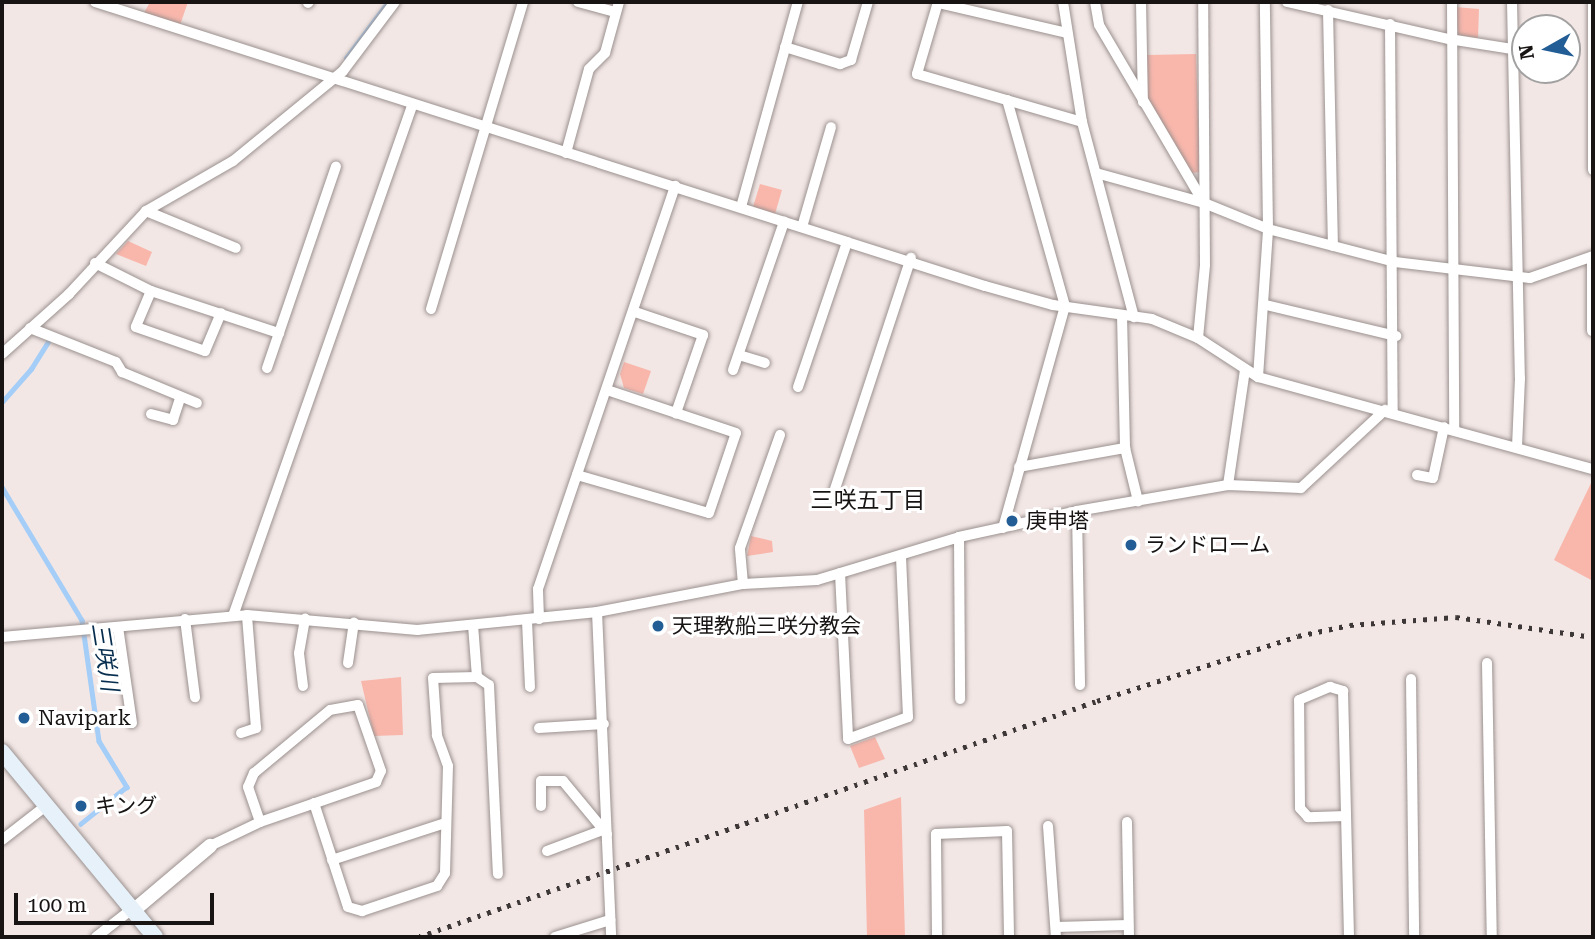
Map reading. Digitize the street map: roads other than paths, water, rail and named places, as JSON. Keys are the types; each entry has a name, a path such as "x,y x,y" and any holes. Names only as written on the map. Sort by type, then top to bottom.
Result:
{"main road":[{"path":"2,752 155,937"}],"street":[{"path":"95,2 412,106 847,242 1065,306 1128,316 1198,338 1258,377 1593,469"},
{"path":"2,354 69,294 146,211 233,161 332,79 395,2"},
{"path":"431,309 523,2"},
{"path":"566,153 589,69 605,53 617,7 578,2"},
{"path":"741,207 798,2"},
{"path":"785,47 840,64 851,60 868,2"},
{"path":"1067,33 938,2 917,74 1082,122"},
{"path":"1063,2 1082,122 1128,316 1125,448 1138,500"},
{"path":"1095,2 1099,25 1143,105 1204,203"},
{"path":"1141,2 1143,105"},
{"path":"1198,338 1205,265 1203,2"},
{"path":"1258,377 1266,305 1268,229 1265,2"},
{"path":"1287,2 1450,39 1511,48"},
{"path":"1417,475 1433,478 1449,429 1455,271 1450,39 1452,2"},
{"path":"1593,2 1593,170"},
{"path":"1328,10 1333,246"},
{"path":"2,637 247,615 354,622 417,630 533,620 597,612 744,584 804,582 959,537 1138,500 1228,485 1301,488 1389,411 1396,336 1390,24"},
{"path":"1513,84 1518,278 1517,446"},
{"path":"1003,528 1065,306 1007,100"},
{"path":"233,616 412,106"},
{"path":"802,227 831,127"},
{"path":"267,368 336,166"},
{"path":"1096,173 1204,203 1268,229 1395,262 1518,278 1543,276 1593,256 1592,331"},
{"path":"530,687 533,620 538,589 635,312 675,187"},
{"path":"146,211 236,248"},
{"path":"733,370 784,222"},
{"path":"798,387 847,242"},
{"path":"832,498 911,260"},
{"path":"95,263 151,291 279,333"},
{"path":"151,291 136,327 205,351 221,313"},
{"path":"1266,305 1396,336"},
{"path":"635,312 704,335 676,413"},
{"path":"30,327 116,362 122,372 197,403"},
{"path":"739,355 765,363"},
{"path":"1228,485 1245,370"},
{"path":"577,475 709,513 736,433 607,390"},
{"path":"151,414 173,420 180,397"},
{"path":"744,584 740,548 780,435"},
{"path":"1019,467 1125,448"},
{"path":"1077,511 1080,685"},
{"path":"959,537 960,699"},
{"path":"840,573 848,739 908,717 901,555"},
{"path":"597,612 604,724 605,832 611,937"},
{"path":"241,733 256,729 247,615"},
{"path":"185,619 195,697"},
{"path":"303,686 299,653 305,619"},
{"path":"348,663 354,622"},
{"path":"473,625 477,677"},
{"path":"118,627 132,723"},
{"path":"1487,663 1492,937"},
{"path":"314,803 348,907 355,910 425,890 443,881 449,766 437,735 433,678 477,677 489,685 498,874"},
{"path":"1411,678 1414,937"},
{"path":"1346,816 1308,817 1300,808 1299,700 1330,687 1343,691 1349,937"},
{"path":"96,937 210,846 260,822 380,778 358,705 330,710 254,773 248,787 260,822"},
{"path":"539,728 604,724"},
{"path":"541,806 541,781 563,781 605,832"},
{"path":"2,841 47,805"},
{"path":"1126,822 1129,937"},
{"path":"332,860 445,823"},
{"path":"1048,826 1056,932 1128,925"},
{"path":"937,937 936,834 1006,831 1009,937"},
{"path":"547,851 605,832"},
{"path":"555,937 610,920"}],"waterway":[{"name":"三咲川","path":"346,58 388,2"},
{"name":"三咲川","path":"2,402 31,369 48,342"},
{"name":"三咲川","path":"2,487 82,620 99,741 127,787 81,824"}],"railway":[{"path":"418,937 1097,701 1298,636 1350,625 1456,617 1593,637"}],"place":[{"name":"庚申塔","path":"1012,521"},
{"name":"ランドローム","path":"1131,545"},
{"name":"天理教船三咲分教会","path":"658,626"},
{"name":"Navipark","path":"24,718"},
{"name":"キング","path":"81,806"}],"district":[{"name":"三咲五丁目","path":"868,501"}]}
